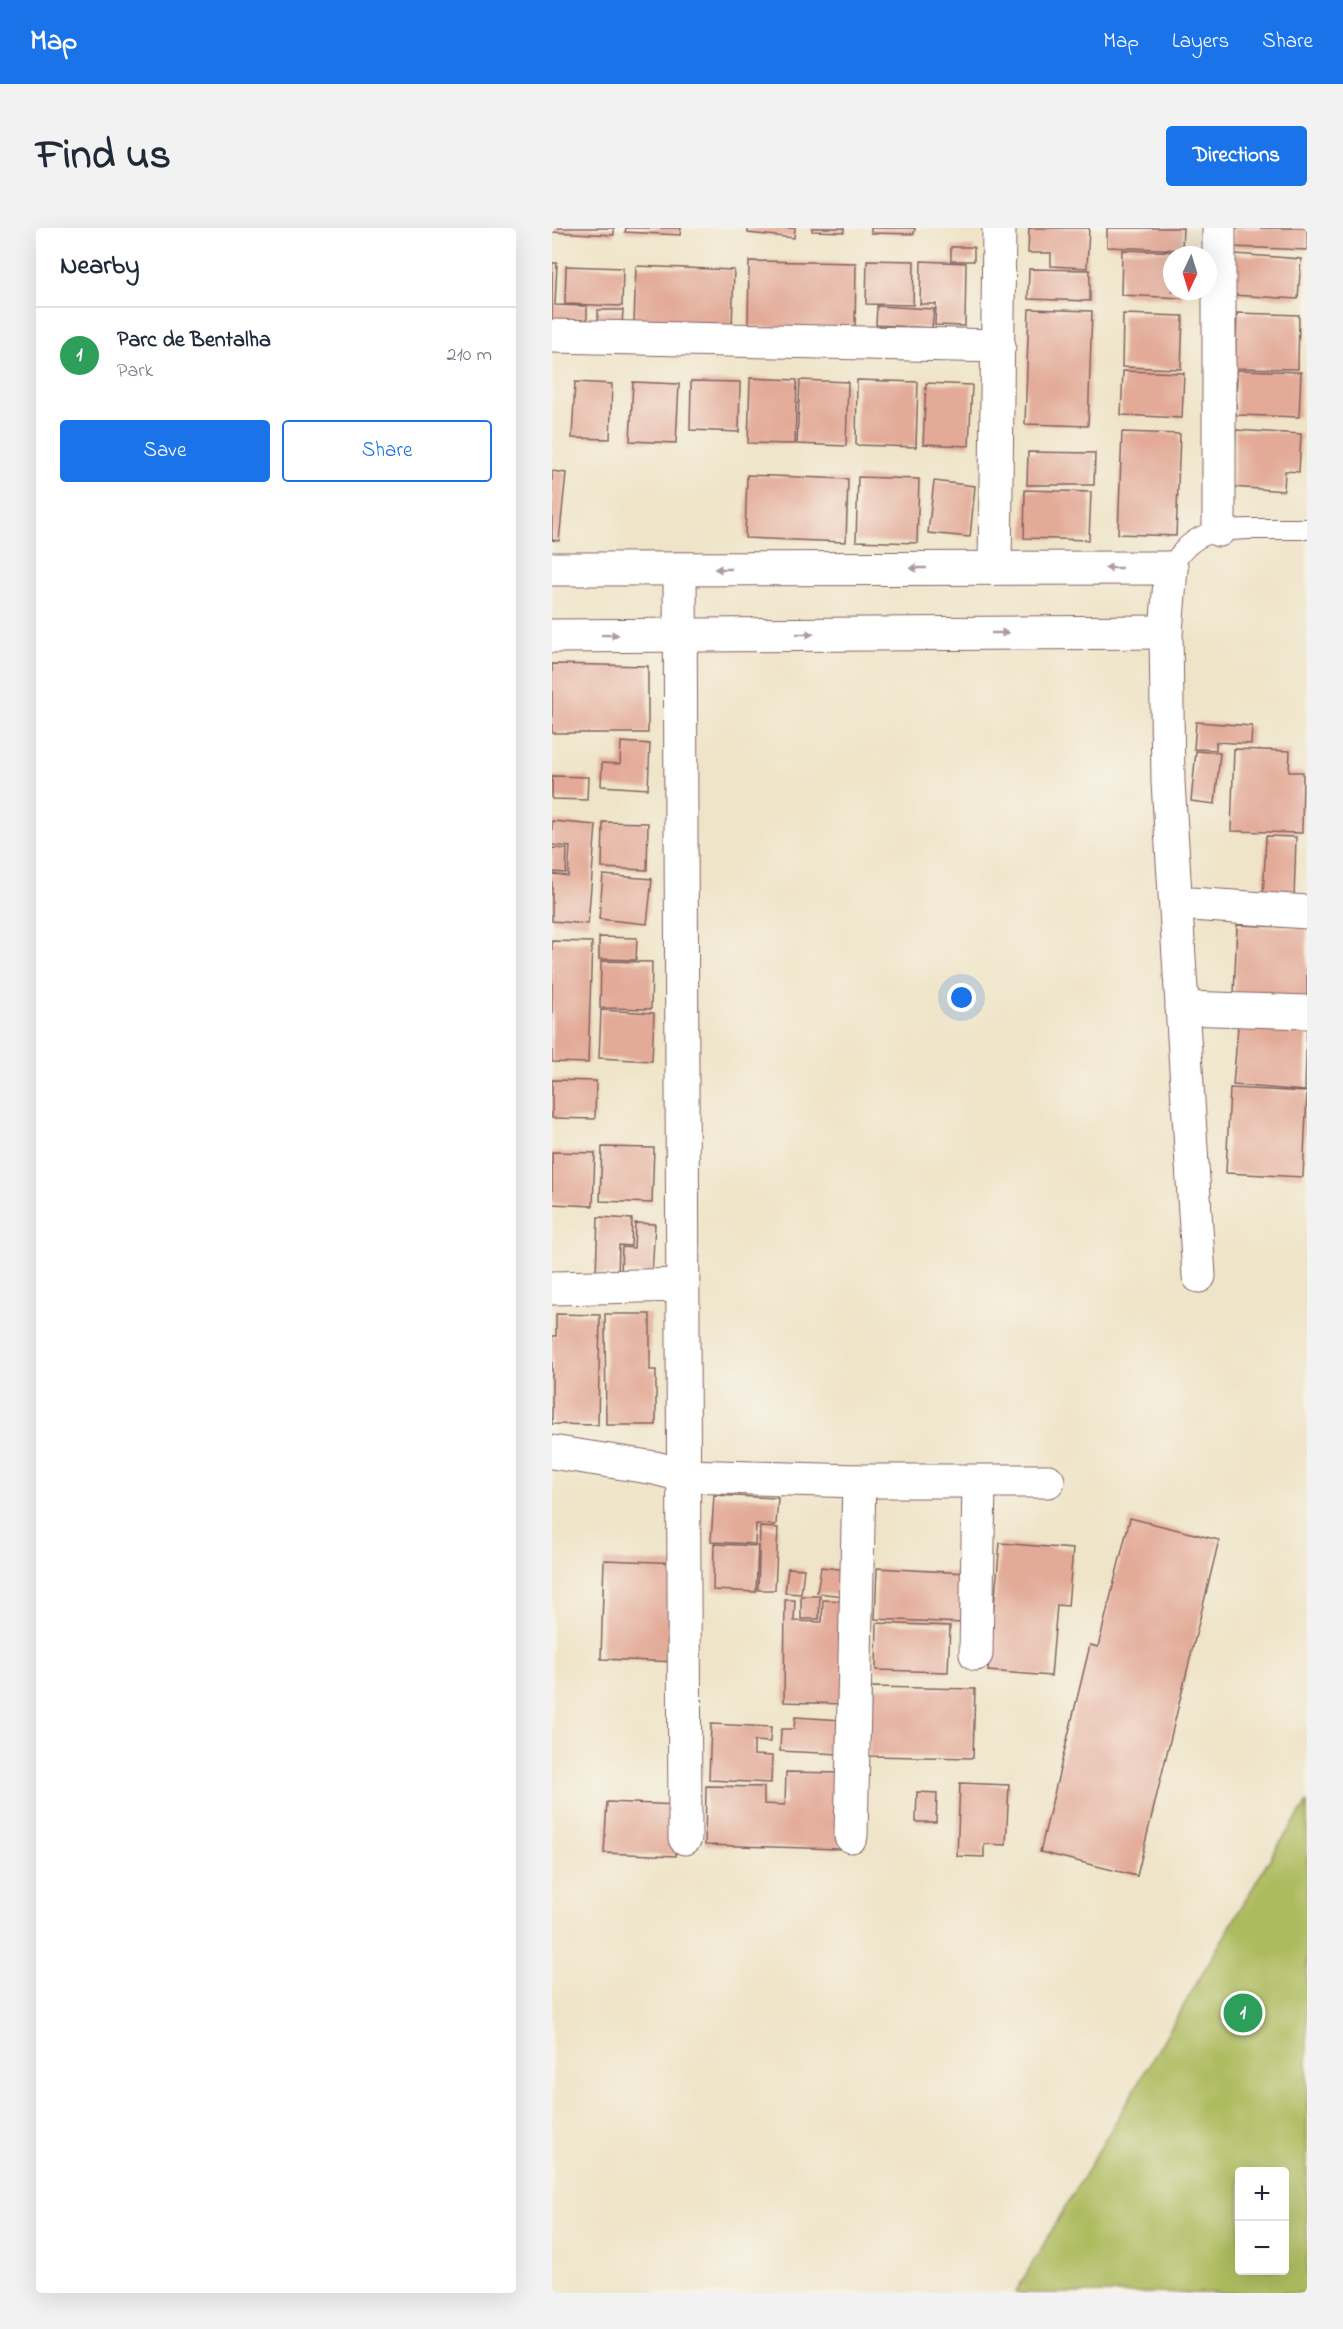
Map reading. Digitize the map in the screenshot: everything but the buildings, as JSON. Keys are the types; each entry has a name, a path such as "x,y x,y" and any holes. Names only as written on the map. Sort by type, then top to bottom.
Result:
{"street":[{"path":"995,568 999,228"},
{"path":"1219,228 1219,530"},
{"path":"552,336 999,346"},
{"path":"552,569 1171,568 1166,632 1168,782 1199,1276"},
{"path":"680,569 685,1838"},
{"path":"552,636 1166,632"},
{"path":"1176,903 1307,912"},
{"path":"1182,1008 1307,1012"},
{"path":"552,1288 683,1285"},
{"path":"552,1452 655,1468 685,1476 859,1481 1048,1481"},
{"path":"851,1836 859,1481"},
{"path":"976,1654 979,1482"}],"lane":[{"path":"1171,568 1179,554 1192,541 1219,530 1307,529"}],"green space":[{"path":"1307,1803 1307,2293 1015,2293 1272,1855"}],"place":[{"name":"Parc de Bentalha","path":"1243,2013"}]}
